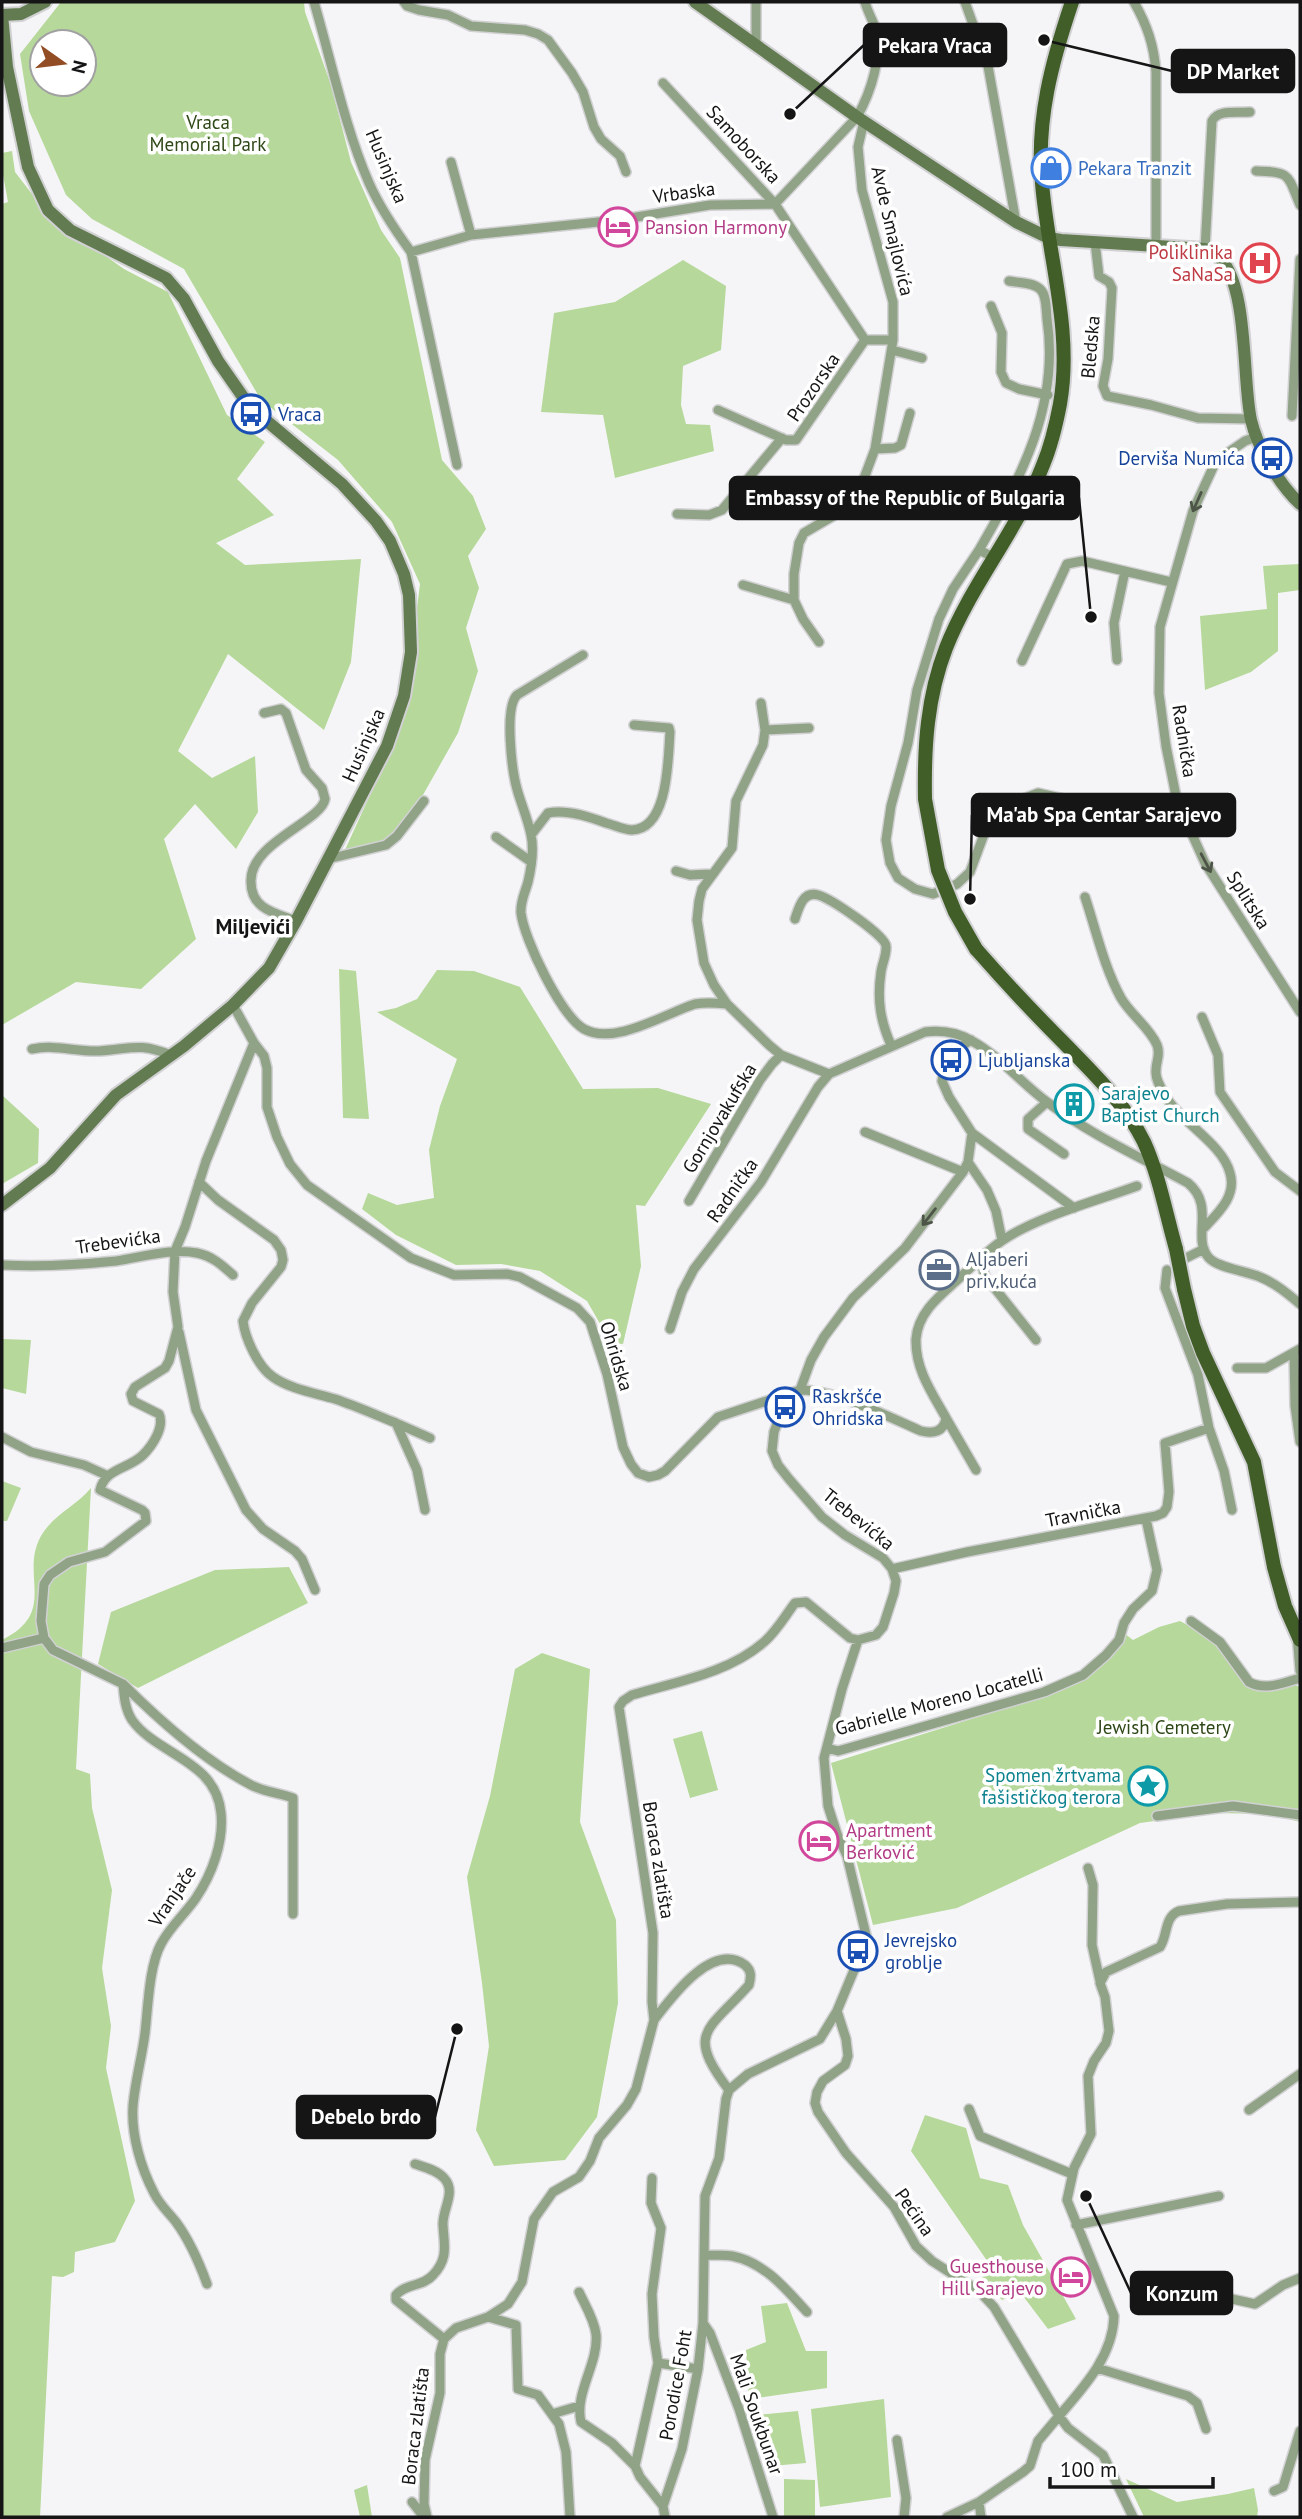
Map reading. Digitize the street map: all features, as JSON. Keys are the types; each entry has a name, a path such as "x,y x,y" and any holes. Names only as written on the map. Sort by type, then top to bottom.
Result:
{"main road":[{"path":"2,15 21,14 45,2"},
{"path":"695,2 861,119 1016,222 1049,238 1205,249 1219,257 1232,277 1244,336 1251,419 1256,437 1274,470 1300,504"},
{"path":"1072,2 1056,50 1043,110 1042,183 1063,334 1063,385 1059,407 1044,466 958,622 936,678 925,740 925,799 938,870 955,912 976,949 1115,1098 1143,1141 1181,1254 1184,1289 1193,1326 1254,1462 1274,1567 1285,1606 1299,1637"},
{"name":"Husinjska","path":"2,15 7,67 28,167 48,210 70,230 168,280 184,299 218,361 250,407 357,499 390,541 404,575 409,595 411,652 404,696 387,747 269,968 233,1005 171,1055 116,1094 50,1168 2,1205"}],"street":[{"name":"Husinjska","path":"314,2 351,132 369,183 393,227 411,252 457,465"},
{"path":"404,2 407,6 448,15 471,26 525,30 548,40 583,92 594,127 601,139 620,156 626,172"},
{"path":"756,2 757,44"},
{"path":"861,119 875,70 877,43 875,29 864,2"},
{"path":"965,2 988,66 1016,222"},
{"path":"1134,2 1148,27 1156,61 1156,245"},
{"name":"Samoborska","path":"663,83 775,204 861,119"},
{"path":"1205,249 1212,121 1220,113 1250,112"},
{"name":"Avde Smajlovića","path":"794,600 794,574 799,543 804,533 834,516 860,489 875,449 892,345 893,302 862,190 858,147 861,119"},
{"path":"451,162 471,235"},
{"path":"1256,170 1283,172 1300,205"},
{"name":"Vrbaska","path":"411,252 471,235 618,220 710,205 746,202 775,204"},
{"path":"775,204 865,340 892,345 922,358"},
{"name":"Bledska","path":"1095,242 1099,275 1109,282 1112,288 1108,359 1103,386 1107,397 1198,418 1251,419"},
{"path":"1292,416 1300,259"},
{"path":"993,557 979,550 1011,496 1028,457 1048,395 1049,332 1044,292 1037,286 1009,281"},
{"path":"991,306 1002,333 1001,372 1006,383 1019,389 1048,395"},
{"name":"Prozorska","path":"718,410 782,438 799,439 865,340"},
{"path":"875,449 901,445 910,413"},
{"name":"Radnička","path":"979,550 953,589 939,619 917,690 886,840 890,863 898,878 915,890 933,894 957,884 970,872 986,829 1001,815 1033,794 1052,795 1122,817 1143,816 1177,801 1159,693 1160,628 1193,511 1216,461 1245,441 1256,437"},
{"name":"Prozorska","path":"677,514 709,515 722,510 782,438"},
{"path":"1022,661 1067,564 1082,561 1171,582"},
{"path":"1117,660 1114,622 1125,571"},
{"path":"743,584 794,600 803,620 819,642"},
{"path":"583,655 517,695 513,702 510,741 516,786 531,835 530,862 521,915 538,960 551,987 572,1019 584,1029 610,1033 669,1016 695,1004 727,1004"},
{"name":"Gornjovakufska","path":"761,703 765,730 763,745 736,801 732,848 702,889 697,920 704,963 727,1004 781,1055 830,1074"},
{"path":"264,713 276,708 286,713 306,770 322,788 325,799 320,810 264,852 250,878 252,896 259,904 296,921"},
{"path":"531,835 548,813 555,811 577,814 632,830 641,827 655,816 665,790 670,732 663,726 634,725"},
{"path":"765,730 809,729"},
{"path":"328,859 386,845 397,836 424,801"},
{"name":"Splitska","path":"1177,801 1205,863 1300,1012"},
{"path":"496,837 530,862"},
{"path":"676,871 690,875 711,874"},
{"path":"794,919 804,898 810,894 819,895 859,920 885,941 887,948 878,990 878,1009 891,1045"},
{"path":"1086,897 1105,961 1120,995 1132,1015 1151,1034 1159,1049 1157,1081 1170,1103 1210,1144 1226,1163 1231,1174 1229,1196 1223,1208 1204,1228"},
{"name":"Ohridska","path":"233,1005 264,1056 267,1068 267,1107 277,1137 290,1164 307,1185 411,1258 454,1275 507,1274 520,1277 577,1308 590,1322 607,1374 623,1447 638,1473 649,1477 666,1471 718,1417 800,1390"},
{"path":"1202,1017 1218,1055 1220,1092 1275,1172 1300,1191"},
{"path":"830,1074 917,1034 938,1030 971,1040 996,1056 1047,1102 1097,1135 1195,1189 1201,1199 1204,1228 1202,1241 1210,1259 1269,1281 1300,1304"},
{"path":"971,1040 953,1052 944,1070 944,1090 972,1133 1074,1208"},
{"path":"254,1043 175,1251 173,1292 196,1409 246,1510 262,1529 295,1551 302,1559 314,1590"},
{"path":"32,1049 45,1047 98,1051 132,1046 150,1047 171,1055"},
{"name":"Gornjovakufska","path":"689,1201 760,1080 781,1055"},
{"name":"Radnička","path":"670,1329 682,1292 694,1269 761,1182 818,1087 830,1074"},
{"path":"1047,1102 1028,1119 1028,1129 1064,1154"},
{"path":"865,1132 963,1172"},
{"name":"Trebevićka","path":"858,1640 876,1635 883,1627 896,1581 892,1569 883,1558 845,1535 822,1517 774,1457 772,1442 783,1408 800,1390 811,1360 831,1328 853,1298 905,1248 963,1172 968,1162 972,1133"},
{"path":"968,1162 991,1200 1002,1240"},
{"path":"199,1182 218,1200 274,1240 281,1250 281,1267 252,1303 243,1321 251,1347 271,1377 430,1438"},
{"path":"976,1470 922,1375 917,1357 916,1336 922,1317 935,1299 1002,1240 1074,1208 1137,1186"},
{"path":"993,1248 986,1261 984,1273 1036,1340"},
{"path":"1181,1254 1204,1250"},
{"name":"Trebevićka","path":"2,1265 65,1266 175,1251 199,1253 214,1259 233,1275"},
{"path":"1167,1270 1166,1288 1199,1374 1209,1428 1224,1471 1232,1510"},
{"path":"178,1327 165,1368 135,1387 131,1394 133,1401 159,1415 161,1426 142,1456 106,1475 100,1490 142,1510 146,1521 105,1552 69,1562 50,1576 44,1584 41,1621 44,1638 53,1650 123,1684 155,1717 234,1775 254,1787 293,1798 293,1914"},
{"path":"1237,1368 1266,1368 1297,1351"},
{"path":"1297,1351 1295,1406 1300,1442"},
{"path":"800,1390 810,1389 832,1395 928,1433 939,1430 946,1418"},
{"path":"396,1423 417,1470 425,1510"},
{"name":"Travnička","path":"892,1569 967,1552 1146,1519 1163,1513 1170,1492 1165,1443 1209,1428"},
{"path":"2,1437 31,1452 84,1465 106,1475"},
{"name":"Gabrielle Moreno Locatelli","path":"827,1748 838,1751 1025,1698 1083,1675 1119,1640 1128,1616 1152,1591 1157,1570 1146,1519"},
{"name":"Boraca zlatišta","path":"426,2517 425,2460 440,2393 440,2354 444,2339 456,2328 488,2317 508,2304 522,2282 534,2219 553,2192 579,2177 590,2161 599,2138 627,2105 636,2089 654,2020 653,1933 619,1707 632,1696 720,1667 747,1653 764,1642 799,1601 806,1602 839,1631 858,1640"},
{"path":"1191,1621 1220,1643 1248,1682 1255,1686 1271,1686 1300,1678"},
{"path":"1299,1637 1300,1671"},
{"path":"2,1648 44,1638"},
{"path":"729,2090 748,2074 820,2039 837,2011 867,1939 847,1856 836,1834 828,1806 824,1758 858,1640"},
{"name":"Vranjače","path":"123,1684 126,1706 133,1721 200,1772 216,1793 221,1813 220,1843 209,1876 159,1946 133,2109 141,2160 154,2195 186,2237 207,2284"},
{"path":"1157,1816 1233,1806 1300,1815"},
{"path":"947,2517 979,2502 1030,2466 1038,2441 1097,2368 1110,2343 1114,2316 1067,2200 1072,2174 1091,2134 1088,2076 1106,2043 1109,2031 1105,1997 1092,1945 1093,1885 1088,1868"},
{"path":"1100,1983 1106,1972 1160,1947 1167,1922 1173,1913 1227,1903 1300,1902"},
{"name":"Boraca zlatišta","path":"654,2020 679,1988 707,1965 732,1960 749,1969 749,1985 709,2028 704,2039 709,2062 729,2090"},
{"name":"Pećina","path":"837,2011 848,2056 845,2065 824,2081 817,2092 815,2102 818,2112 846,2153 894,2207 916,2246 932,2261 979,2291 994,2307 1059,2416"},
{"path":"1249,2110 1300,2074"},
{"name":"Porodice Foht","path":"664,2517 663,2506 682,2449 698,2370 703,2323 705,2196 718,2166 729,2090"},
{"path":"969,2109 980,2136 1072,2174"},
{"path":"415,2164 444,2178 450,2189 443,2224 446,2249 435,2274 429,2280 400,2290 396,2300 444,2339"},
{"path":"635,2466 658,2363 652,2294 661,2228 651,2203 652,2178"},
{"path":"1076,2225 1219,2196"},
{"path":"704,2255 732,2256 758,2265 807,2312"},
{"path":"1173,2286 1255,2304 1290,2280 1300,2278"},
{"path":"579,2292 593,2320 596,2335 593,2358 579,2406 581,2422 612,2443 635,2466 640,2477 663,2506"},
{"path":"488,2317 516,2325 518,2389 538,2395 559,2424 566,2452 570,2517"},
{"name":"Mali Soukbunar","path":"703,2323 710,2333 739,2410 773,2517"},
{"path":"658,2363 698,2370"},
{"path":"1097,2368 1188,2396 1197,2403 1206,2429"},
{"path":"552,2414 579,2406"},
{"path":"1059,2416 1068,2428 1102,2455 1133,2517"},
{"path":"1274,2491 1283,2487 1300,2431"},
{"path":"897,2440 906,2498 904,2517"},
{"name":"Boraca zlatišta","path":"412,2502 426,2517"},
{"path":"979,2502 981,2517"}],"green space":[{"name":"Vraca Memorial Park","path":"61,2 304,2 305,12 331,85 351,162 381,230 400,258 442,460 473,496 486,529 468,556 479,588 466,628 478,671 458,733 419,802 389,840 344,852 402,725 420,584 392,522 338,460 261,400 184,269 92,219 66,195 29,111 20,54 28,44 28,98 98,98 98,28 40,28"},
{"path":"12,151 15,172 49,216 124,269 168,292 227,415 265,442 237,479 274,515 216,543 245,565 361,559 351,662 324,730 228,654 178,751 212,778 255,756 258,812 236,849 195,804 164,839 196,939 141,989 76,982 2,1025 2,204 8,202 2,153"},
{"path":"683,260 726,286 721,350 683,366 681,405 686,424 710,425 714,451 615,478 603,415 541,412 554,313 615,302"},
{"path":"1300,564 1300,590 1278,593 1278,651 1251,672 1205,690 1200,616 1267,609 1263,566"},
{"path":"339,969 356,971 369,1119 343,1118"},
{"path":"437,970 474,971 520,987 583,1089 658,1088 711,1104 645,1206 636,1205 641,1266 623,1344 611,1343 587,1301 540,1271 501,1264 456,1265 396,1235 362,1209 368,1193 397,1205 434,1198 429,1150 440,1106 457,1059 377,1012 417,999"},
{"path":"2,1095 39,1129 38,1163 2,1184"},
{"path":"2,1339 31,1340 26,1394 2,1388"},
{"path":"2,1481 21,1488 7,1521 2,1521"},
{"path":"91,1488 76,1769 90,1774 92,1808 112,1890 102,1968 111,2026 106,2068 135,2201 115,2242 75,2252 74,2272 63,2277 52,2276 40,2517 2,2517 2,1640 19,1629 29,1617 34,1605 35,1551 41,1536 52,1522"},
{"path":"289,1567 308,1603 138,1688 98,1664 111,1612 215,1570"},
{"name":"Jewish Cemetery","path":"1180,1621 1215,1640 1246,1684 1252,1688 1275,1689 1295,1685 1300,1687 1300,1822 1268,1814 1212,1813 1140,1823 957,1908 873,1925 831,1763 1060,1691 1082,1680 1124,1633 1133,1640 1159,1627"},
{"path":"542,1653 590,1669 580,1822 616,1920 618,2003 597,2117 565,2160 494,2166 476,2130 489,2046 467,1877 490,1796 515,1669"},
{"path":"702,1731 718,1790 690,1798 673,1739"},
{"path":"925,2115 966,2128 980,2178 1008,2185 1023,2225 1076,2319 1048,2329 1020,2292 1002,2300 982,2278 990,2265 911,2151"},
{"path":"787,2303 806,2351 827,2351 827,2388 749,2399 746,2350 766,2342 761,2306"},
{"path":"884,2399 891,2497 820,2507 811,2409"},
{"path":"798,2411 806,2463 771,2466 758,2415"},
{"path":"784,2479 815,2480 815,2517 784,2517"},
{"path":"1126,2479 1177,2502 1254,2488 1257,2517 1144,2517"},
{"path":"367,2485 372,2517 360,2517 354,2490"}],"place":[{"name":"DP Market","path":"1044,40"},
{"name":"Pekara Vraca","path":"790,114"},
{"name":"Pekara Tranzit","path":"1051,168"},
{"name":"Pansion Harmony","path":"618,227"},
{"name":"Poliklinika SaNaSa","path":"1260,263"},
{"name":"Vraca","path":"251,414"},
{"name":"Derviša Numića","path":"1272,458"},
{"name":"Embassy of the Republic of Bulgaria","path":"1091,617"},
{"name":"Ma'ab Spa Centar Sarajevo","path":"970,899"},
{"name":"Ljubljanska","path":"951,1060"},
{"name":"Sarajevo Baptist Church","path":"1074,1104"},
{"name":"Aljaberi priv.kuća","path":"939,1270"},
{"name":"Raskršće Ohridska","path":"785,1407"},
{"name":"Spomen žrtvama fašističkog terora","path":"1148,1786"},
{"name":"Apartment Berković","path":"819,1841"},
{"name":"Jevrejsko groblje","path":"858,1951"},
{"name":"Debelo brdo","path":"457,2029"},
{"name":"Konzum","path":"1086,2196"},
{"name":"Guesthouse Hill Sarajevo","path":"1071,2277"}],"district":[{"name":"Miljevići","path":"253,926"}]}
